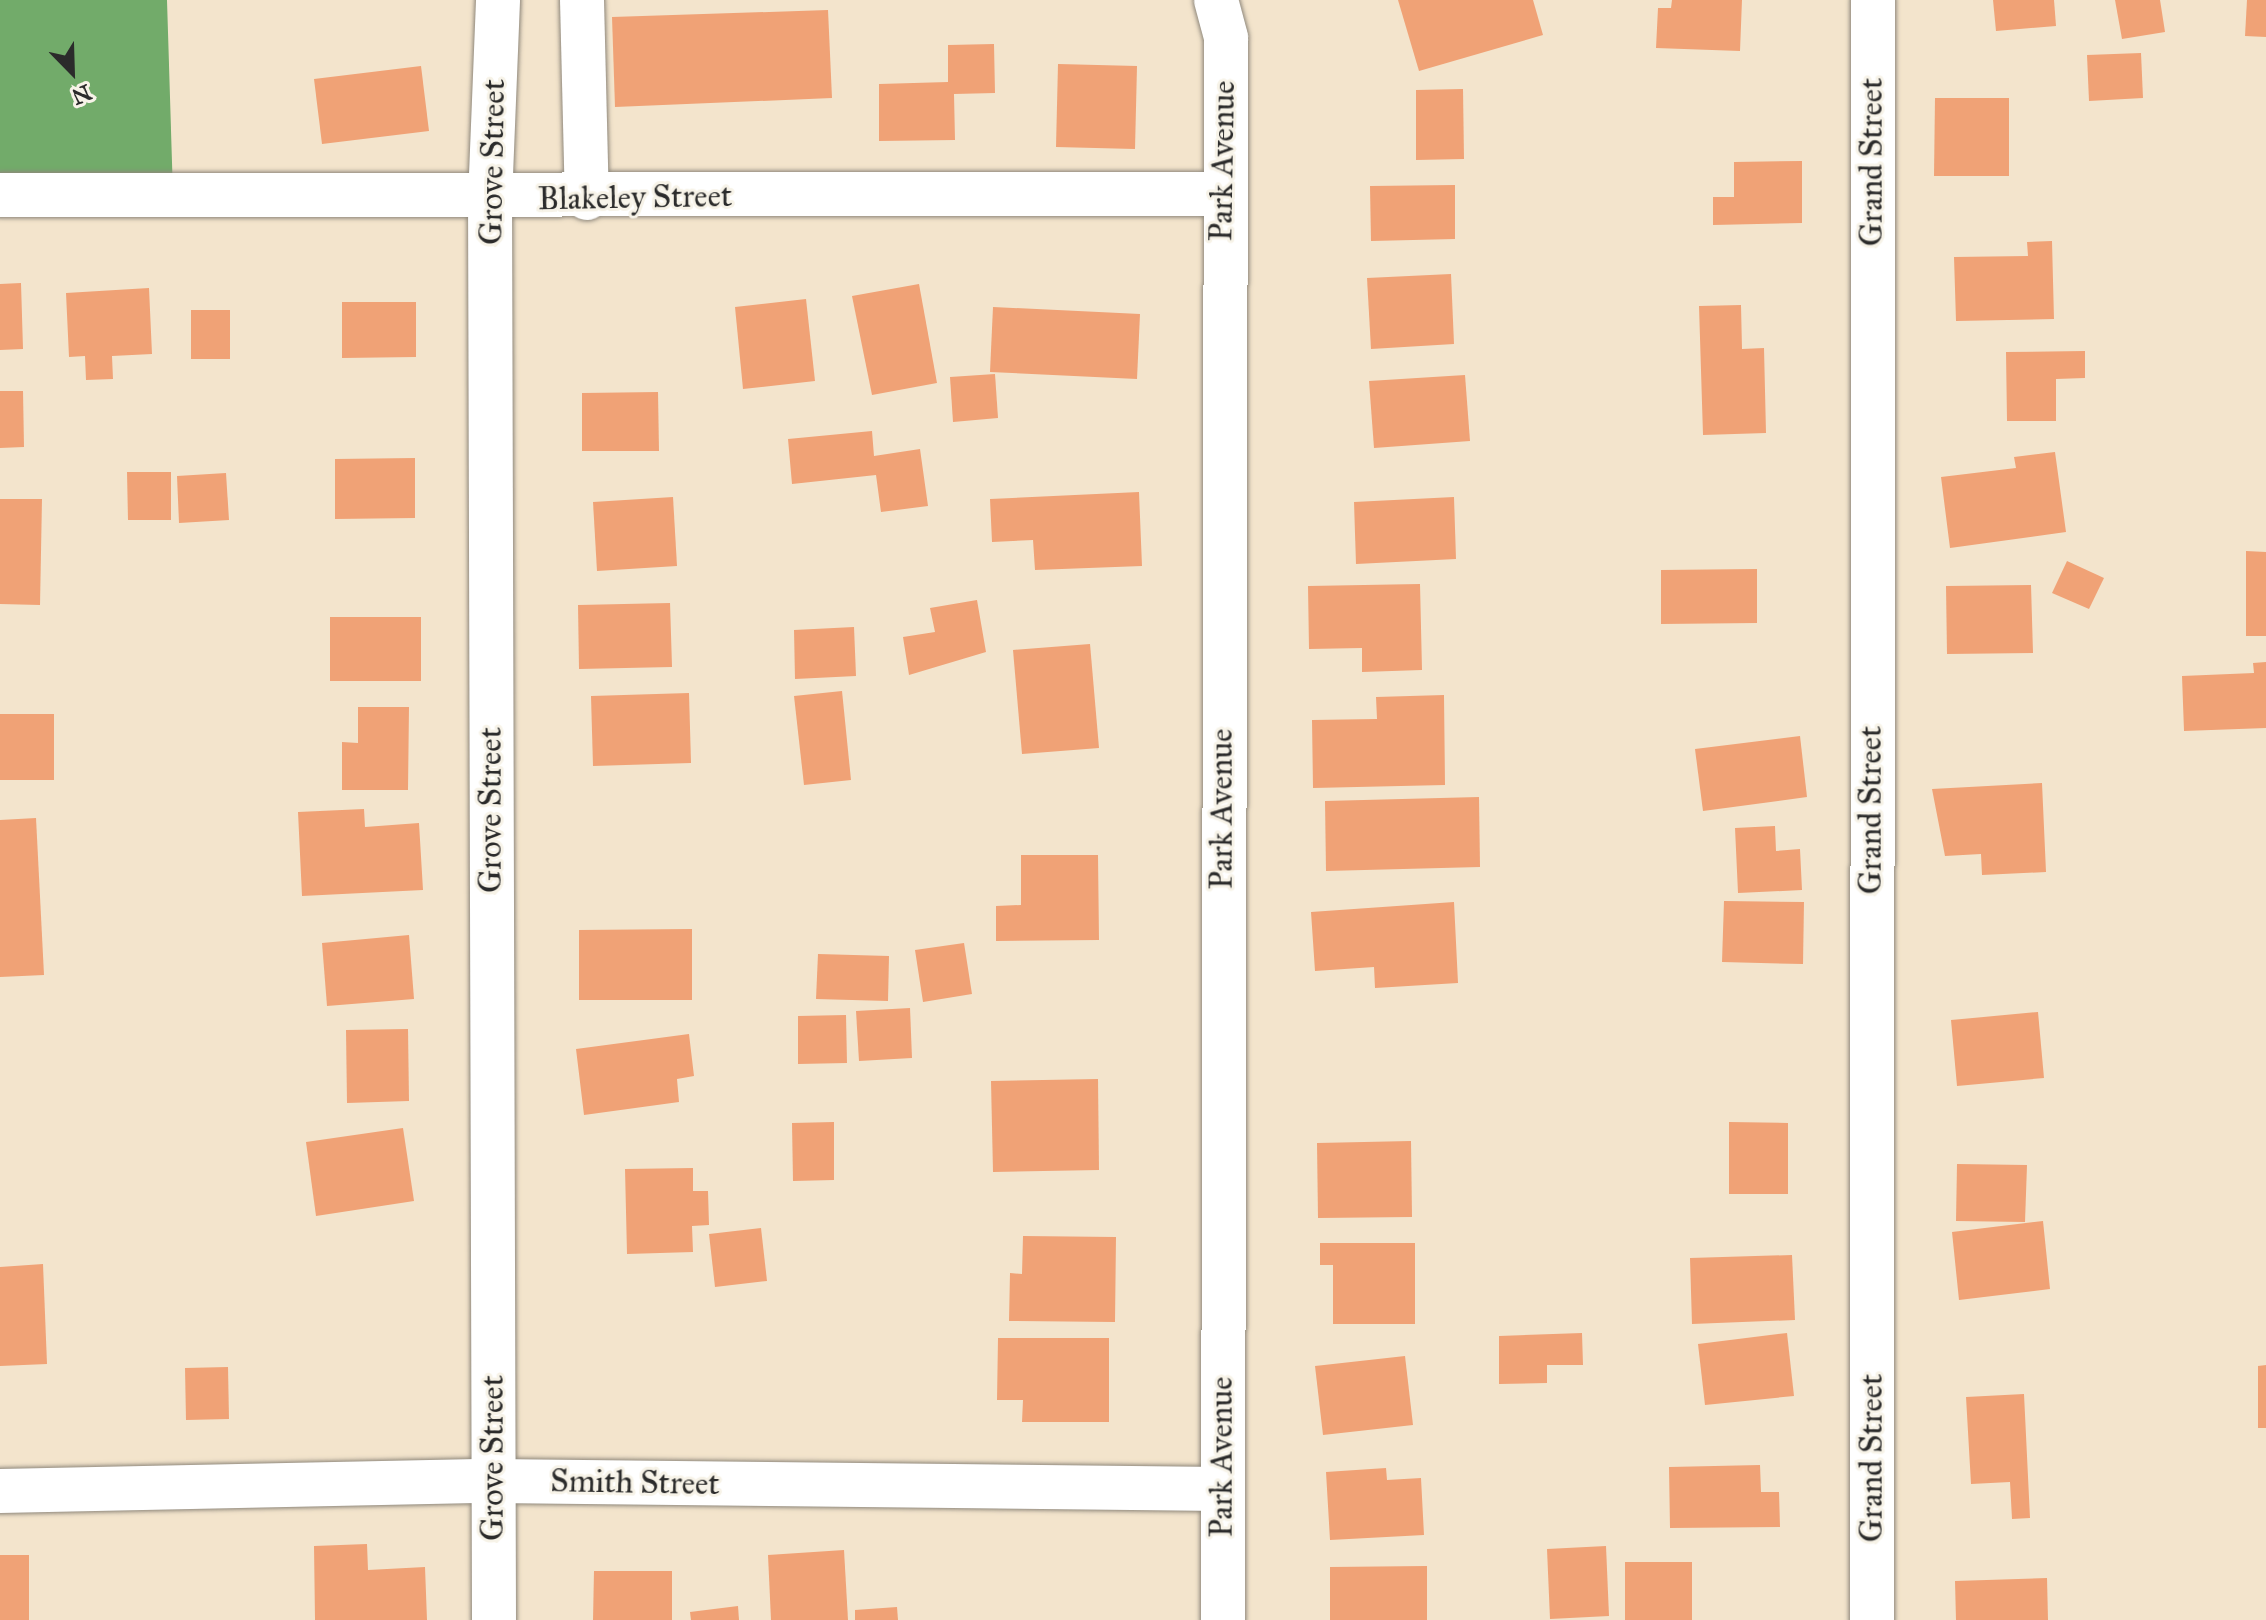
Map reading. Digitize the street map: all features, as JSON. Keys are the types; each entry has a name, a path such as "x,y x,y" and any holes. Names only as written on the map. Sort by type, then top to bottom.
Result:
{"street":[{"name":"Grove Street","path":"494,1620 490,200 498,0"},
{"path":"582,0 587,198"},
{"name":"Park Avenue","path":"1216,0 1226,38 1221,194 1223,1620"},
{"name":"Grand Street","path":"1872,1620 1873,0"},
{"name":"Blakeley Street","path":"0,195 490,200 1221,194"},
{"name":"Smith Street","path":"0,1491 492,1481 1222,1489"}],"green space":[{"path":"0,0 167,0 173,195 0,188"}],"building":[{"path":"1398,0 1533,0 1543,35 1419,71"},
{"path":"1672,0 1742,0 1740,51 1656,48 1658,8 1671,8"},
{"path":"1993,0 2054,0 2056,26 1996,31"},
{"path":"2115,0 2160,0 2165,32 2122,39"},
{"path":"2247,0 2266,0 2266,37 2245,36"},
{"path":"828,10 832,98 615,107 612,17"},
{"path":"994,44 995,93 954,94 955,140 879,141 879,84 948,82 948,45"},
{"path":"2141,53 2143,98 2089,101 2087,55"},
{"path":"1058,64 1137,66 1135,149 1056,147"},
{"path":"421,66 429,131 322,144 314,79"},
{"path":"1463,89 1464,159 1416,160 1416,90"},
{"path":"1935,98 2009,98 2009,176 1934,176"},
{"path":"1802,161 1802,223 1713,225 1713,197 1734,197 1734,162"},
{"path":"1455,185 1455,239 1371,241 1370,186"},
{"path":"2052,241 2054,319 1956,321 1954,257 2028,256 2027,242"},
{"path":"1451,274 1454,344 1371,349 1367,278"},
{"path":"21,283 23,349 0,350 0,284"},
{"path":"919,284 937,383 872,395 852,296"},
{"path":"149,288 152,354 112,356 113,379 86,380 85,356 69,357 66,293"},
{"path":"806,299 815,381 743,389 735,307"},
{"path":"342,302 416,302 416,357 342,358"},
{"path":"1741,305 1742,349 1764,348 1766,433 1703,435 1699,306"},
{"path":"993,307 1140,314 1137,379 990,372"},
{"path":"191,310 230,310 230,359 191,359"},
{"path":"2085,351 2085,378 2056,379 2056,421 2007,421 2006,352"},
{"path":"995,374 998,418 953,422 950,377"},
{"path":"1465,375 1470,441 1374,448 1369,381"},
{"path":"0,391 23,391 24,447 0,448"},
{"path":"658,392 659,451 582,451 582,393"},
{"path":"872,431 874,456 920,449 928,506 881,512 876,475 792,484 788,439"},
{"path":"2055,452 2066,532 1950,548 1941,477 2016,468 2014,457"},
{"path":"415,458 415,518 335,519 335,459"},
{"path":"127,472 171,472 171,520 128,520"},
{"path":"226,473 229,520 179,523 177,476"},
{"path":"1139,492 1142,566 1035,570 1033,540 992,542 990,499"},
{"path":"673,497 677,566 597,571 593,502"},
{"path":"1454,497 1456,559 1356,564 1354,502"},
{"path":"0,499 42,499 40,605 0,604"},
{"path":"2246,551 2266,552 2266,636 2246,636"},
{"path":"2067,561 2104,578 2089,609 2052,593"},
{"path":"1757,569 1757,623 1661,624 1661,570"},
{"path":"1420,584 1422,670 1362,672 1362,648 1309,649 1308,586"},
{"path":"2031,585 2033,653 1947,654 1946,586"},
{"path":"977,600 986,652 909,675 903,637 935,632 930,608"},
{"path":"670,603 672,667 579,669 578,605"},
{"path":"330,617 421,617 421,681 330,681"},
{"path":"854,627 856,676 795,679 794,630"},
{"path":"1090,644 1099,748 1022,754 1013,650"},
{"path":"2266,662 2266,728 2184,731 2182,676 2254,673 2253,663"},
{"path":"842,691 851,780 804,785 794,696"},
{"path":"689,693 691,763 593,766 591,696"},
{"path":"1444,695 1445,785 1313,788 1312,720 1377,719 1376,697"},
{"path":"358,707 409,707 408,790 342,790 342,742 358,743"},
{"path":"0,714 54,714 54,780 0,780"},
{"path":"1800,736 1807,797 1703,811 1695,749"},
{"path":"2042,783 2046,872 1982,875 1981,854 1945,856 1932,789"},
{"path":"1479,797 1480,867 1326,871 1325,801"},
{"path":"364,809 365,827 419,823 423,890 302,896 298,812"},
{"path":"36,818 44,975 0,977 0,820"},
{"path":"1775,826 1776,851 1800,849 1802,890 1738,893 1735,828"},
{"path":"1021,855 1098,855 1099,940 996,941 996,906 1021,905"},
{"path":"1724,901 1804,902 1803,964 1722,962"},
{"path":"1454,902 1458,983 1375,988 1374,967 1315,971 1311,912"},
{"path":"692,929 692,1000 579,1000 579,930"},
{"path":"409,935 414,999 327,1006 322,943"},
{"path":"964,943 972,994 923,1002 915,950"},
{"path":"818,954 889,956 888,1001 816,999"},
{"path":"910,1008 912,1058 859,1061 856,1011"},
{"path":"2038,1012 2044,1078 1957,1086 1951,1020"},
{"path":"846,1015 847,1063 798,1064 798,1016"},
{"path":"408,1029 409,1101 347,1103 346,1030"},
{"path":"689,1034 694,1076 677,1079 679,1102 584,1115 576,1049"},
{"path":"1098,1079 1099,1170 993,1172 991,1081"},
{"path":"834,1122 834,1180 793,1181 792,1123"},
{"path":"1729,1122 1788,1123 1788,1194 1729,1194"},
{"path":"403,1128 414,1201 316,1216 306,1142"},
{"path":"1411,1141 1412,1217 1318,1218 1317,1143"},
{"path":"1957,1164 2027,1165 2025,1222 1956,1221"},
{"path":"693,1168 693,1191 708,1191 709,1225 692,1226 693,1252 627,1254 625,1169"},
{"path":"2043,1221 2050,1289 1959,1300 1952,1232"},
{"path":"761,1228 767,1281 715,1287 709,1234"},
{"path":"1023,1236 1116,1237 1115,1322 1009,1321 1010,1273 1022,1274"},
{"path":"1320,1243 1415,1243 1415,1324 1333,1324 1333,1265 1320,1265"},
{"path":"1792,1255 1795,1320 1692,1324 1690,1258"},
{"path":"43,1264 47,1364 0,1366 0,1267"},
{"path":"1582,1333 1583,1365 1547,1365 1547,1383 1499,1384 1499,1336"},
{"path":"1787,1333 1794,1396 1705,1405 1698,1344"},
{"path":"998,1338 1109,1338 1109,1422 1022,1422 1023,1400 997,1400"},
{"path":"1405,1356 1413,1425 1323,1435 1315,1366"},
{"path":"2266,1365 2266,1428 2258,1428 2258,1366"},
{"path":"228,1367 229,1419 186,1420 185,1368"},
{"path":"2024,1394 2030,1518 2012,1519 2010,1482 1971,1484 1966,1397"},
{"path":"1760,1465 1761,1492 1779,1492 1780,1527 1670,1528 1669,1467"},
{"path":"1386,1468 1387,1480 1421,1478 1424,1535 1330,1540 1326,1472"},
{"path":"367,1544 368,1570 425,1567 427,1620 315,1620 314,1546"},
{"path":"1606,1546 1609,1616 1550,1619 1547,1549"},
{"path":"844,1550 848,1620 771,1620 768,1555"},
{"path":"0,1555 29,1555 29,1620 0,1620"},
{"path":"1625,1562 1692,1562 1692,1620 1625,1620"},
{"path":"1427,1566 1427,1620 1330,1620 1330,1567"},
{"path":"594,1571 672,1571 672,1620 593,1620"},
{"path":"2047,1578 2048,1620 1956,1620 1955,1581"},
{"path":"738,1606 739,1620 691,1620 690,1612"},
{"path":"897,1607 898,1620 855,1620 855,1610"}]}
